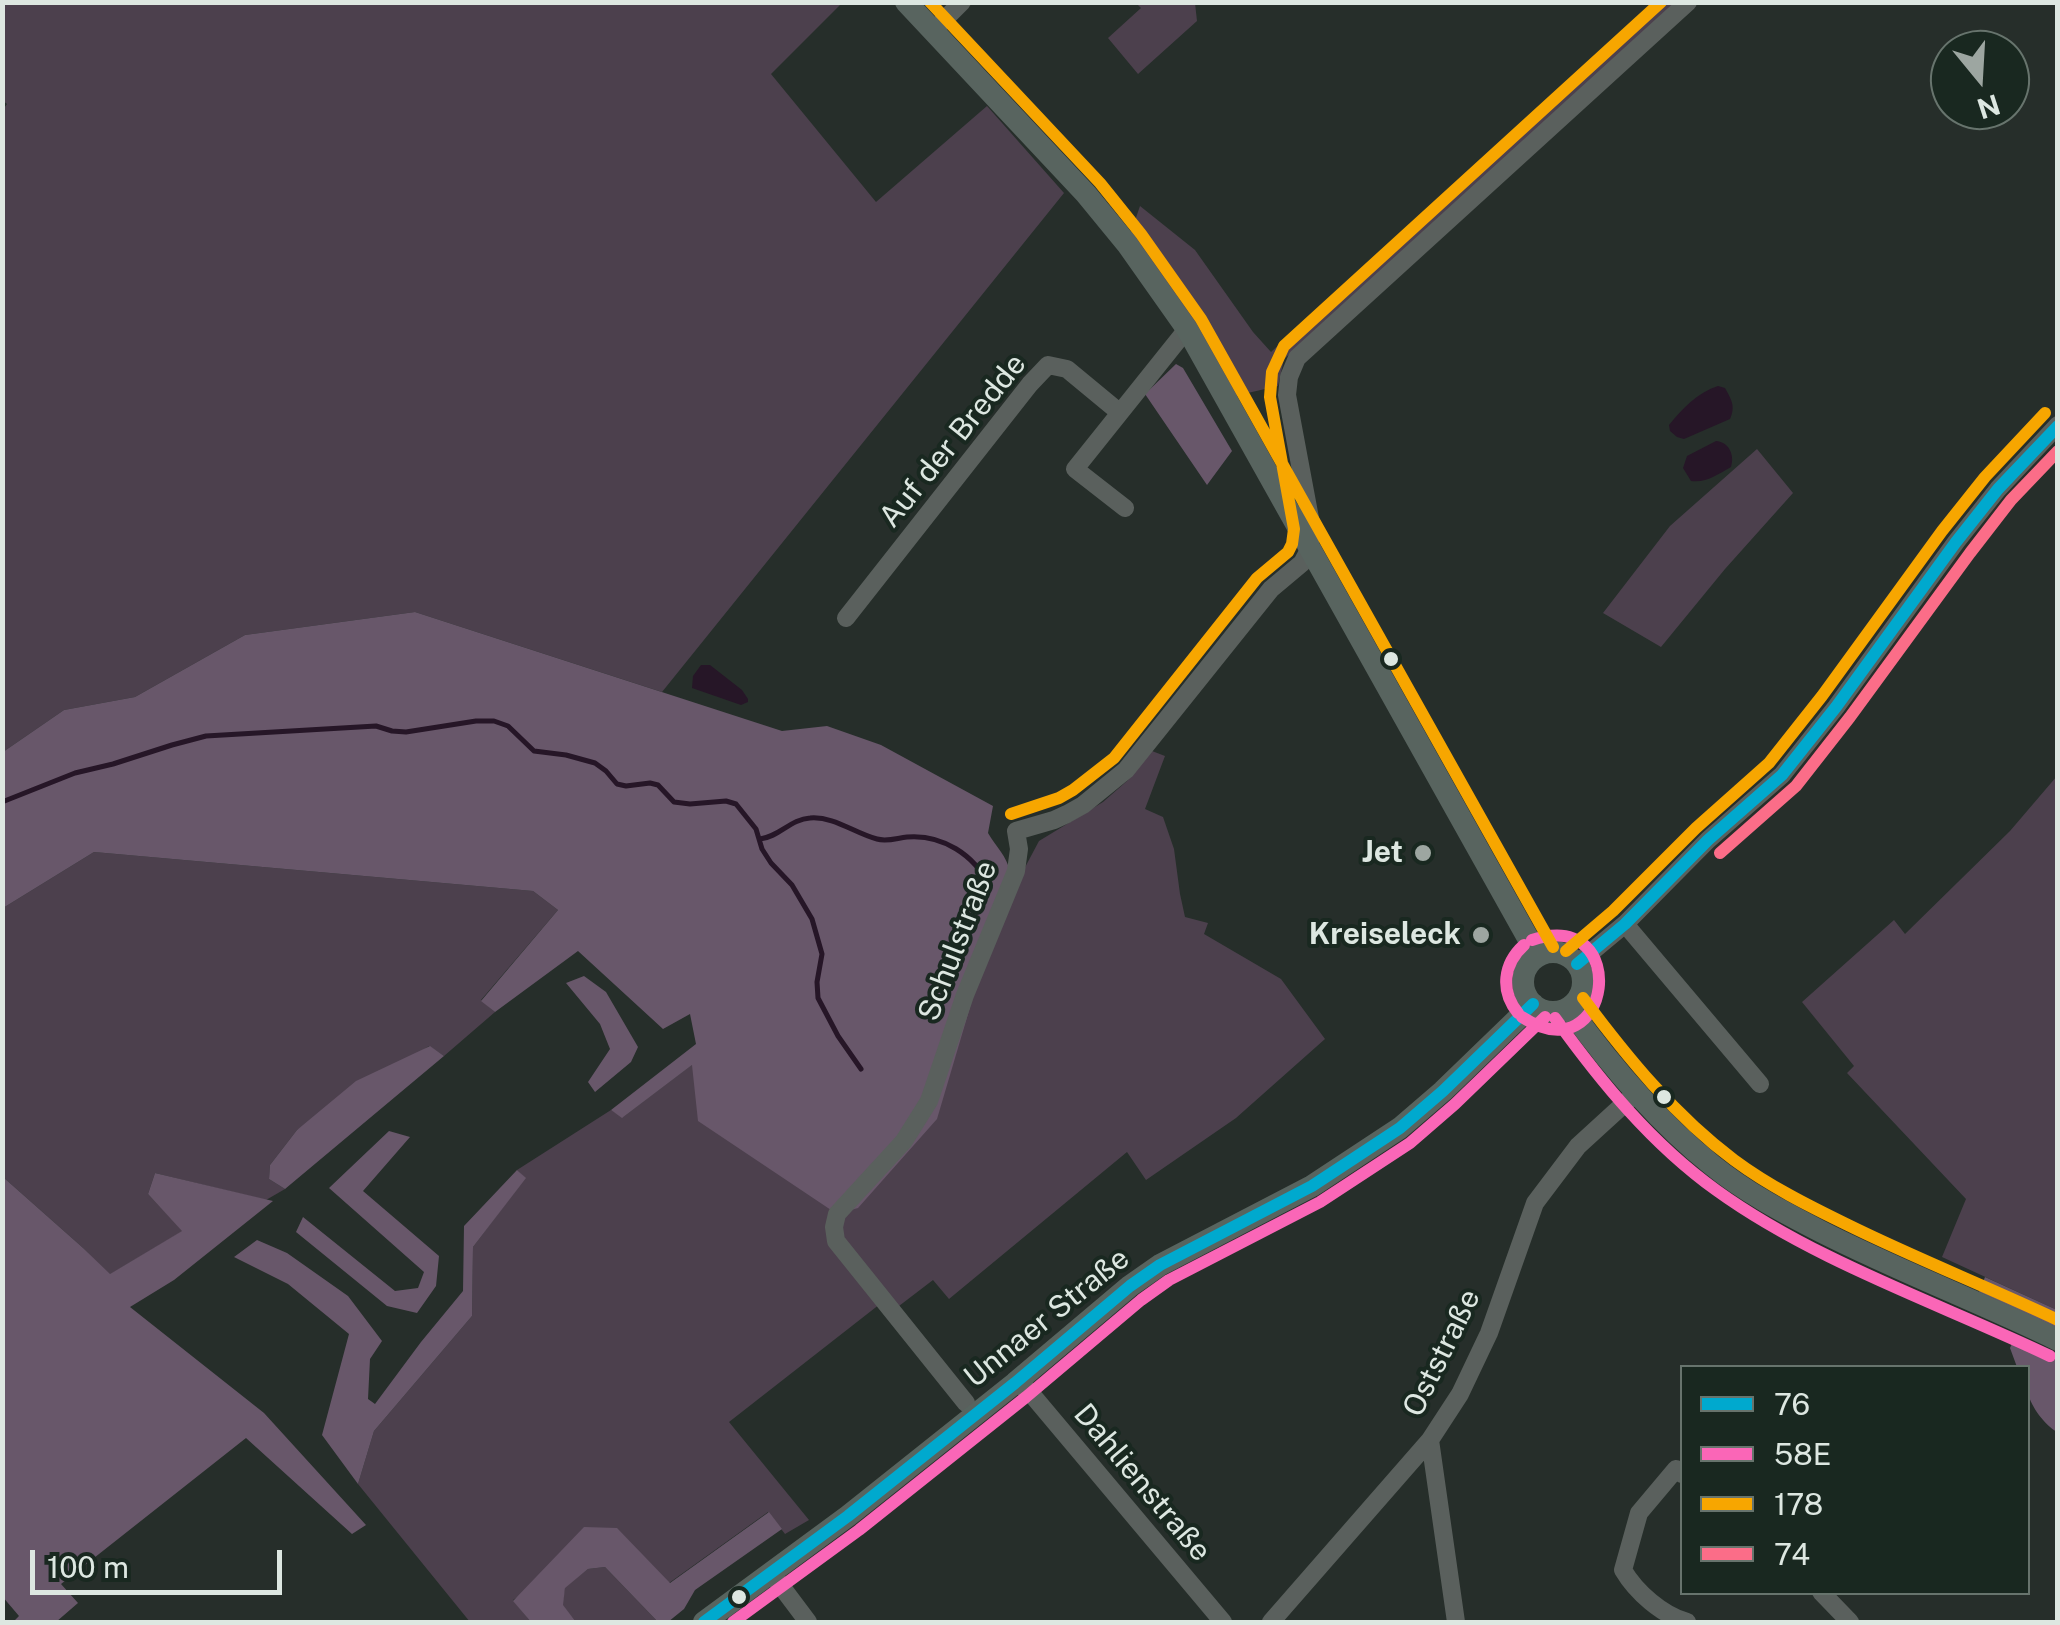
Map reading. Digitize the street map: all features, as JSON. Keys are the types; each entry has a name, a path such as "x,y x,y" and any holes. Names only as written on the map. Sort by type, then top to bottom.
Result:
{"main road":[{"path":"906,2 1086,194 1187,329 1538,956"},
{"path":"1562,954 1578,964 1583,983 1569,1008 1542,1010 1524,991 1528,966 1538,956 1562,954"},
{"name":"Unnaer Straße","path":"704,1622 772,1574 1015,1383 1130,1286 1160,1265 1312,1186 1400,1128 1533,1004"},
{"path":"1569,1008 1636,1093 1712,1165 1790,1215 1876,1260 2058,1340"}],"street":[{"path":"932,31 962,2"},
{"path":"1309,550 1312,529 1287,395 1288,376 1297,358 1688,2"},
{"path":"1125,508 1074,470 1187,329"},
{"name":"Auf der Bredde","path":"846,618 1048,365 1067,369 1119,412"},
{"path":"1578,964 1782,775 1956,542 1998,489 2058,425"},
{"name":"Schulstraße","path":"966,1403 836,1241 834,1227 838,1214 904,1141 929,1101 964,995 1016,872 1016,831 1067,814 1126,770 1271,589 1302,564 1309,550"},
{"path":"1625,924 1760,1084"},
{"name":"Oststraße","path":"1271,1622 1430,1440 1460,1394 1489,1333 1535,1203 1578,1146 1636,1093"},
{"name":"Dahlienstraße","path":"1015,1383 1028,1390 1223,1622"},
{"path":"1430,1440 1456,1622"},
{"path":"1680,1468 1639,1513 1623,1570 1633,1586 1675,1619 1688,1622"},
{"path":"772,1574 808,1622"},
{"path":"1824,1595 1848,1622"}],"shaded area":[{"path":"3,3 842,3 771,74 876,202 987,106 1064,193 662,692 415,612 245,635 135,697 64,710 3,752 2,111 7,104 2,100"},
{"path":"1136,3 1195,3 1197,21 1138,74 1108,38 1141,8"},
{"path":"1657,3 1679,3 1284,359 1278,386 1226,398 1127,244 1140,206 1195,250 1271,352"},
{"path":"1176,364 1183,368 1232,451 1207,485 1145,394"},
{"path":"1718,386 1725,388 1731,399 1730,419 1684,439 1670,431 1669,425 1685,407"},
{"path":"1716,441 1730,450 1731,467 1707,479 1691,481 1683,468 1687,456"},
{"path":"1757,449 1793,493 1661,647 1603,613 1670,526"},
{"path":"415,612 782,731 827,726 881,745 993,806 988,833 1010,872 937,1119 858,1208 837,1214 698,1121 692,1065 622,1118 611,1110 696,1044 690,1014 663,1029 578,951 495,1012 481,1001 558,910 533,891 94,852 3,908 3,752 64,710 135,697 245,635"},
{"path":"701,665 710,665 742,690 748,702 741,705 692,688 693,676"},
{"path":"1152,751 1165,756 1145,809 1163,817 1174,849 1185,917 1208,923 1204,934 1281,979 1325,1039 1236,1118 1146,1180 1127,1152 949,1299 933,1280 899,1306 880,1304 729,1422 809,1520 785,1534 768,1512 669,1583 617,1529 513,1600 531,1622 470,1622 358,1484 374,1431 472,1316 473,1247 525,1178 517,1170 611,1110 623,1117 693,1064 978,980 1039,841 1103,802"},
{"path":"2057,776 2057,1310 1942,1257 1966,1199 1847,1073 1854,1066 1802,1002 1894,920 1905,934 2010,831"},
{"path":"94,852 533,891 558,910 481,1000 495,1012 444,1056 429,1046 297,1130 270,1165 269,1179 285,1189 266,1200 155,1173 148,1194 183,1231 109,1275 3,1177 3,908"},
{"path":"584,976 606,992 638,1047 631,1062 595,1092 588,1082 610,1049 600,1024 566,983"},
{"path":"430,1046 444,1056 285,1189 269,1179 270,1165 297,1130 356,1081"},
{"path":"389,1131 410,1137 363,1191 439,1256 436,1286 417,1313 387,1306 296,1232 303,1217 395,1291 418,1288 424,1272 329,1188"},
{"path":"517,1170 526,1178 473,1247 472,1316 374,1431 358,1484 322,1435 349,1334 288,1284 234,1257 257,1240 287,1253 348,1296 382,1341 370,1359 368,1399 375,1404 463,1291 464,1226"},
{"path":"155,1173 273,1201 174,1280 130,1307 264,1413 366,1525 352,1534 246,1438 61,1584 78,1603 56,1622 13,1622 19,1616 2,1596 3,1177 110,1274 182,1231 148,1194"},
{"path":"1985,1277 2057,1310 2057,1328 1979,1292"},
{"path":"2014,1339 2057,1361 2057,1432 2032,1404 2030,1365 2016,1365 2010,1348"},
{"path":"769,1512 782,1529 695,1590 684,1609 668,1622 658,1622 605,1567 588,1569 565,1588 563,1605 576,1622 531,1622 513,1601 584,1527 617,1528 670,1583"},
{"path":"605,1567 658,1622 576,1622 562,1605 565,1587 588,1569"}],"waterway":[{"path":"2,802 75,773 206,736 376,726 406,732 494,721 508,726 534,751 595,763 617,784 658,785 674,802 736,804 756,829 771,863 792,885 812,919 822,954 818,998 861,1069"},
{"path":"760,839 810,818 827,820 881,840 933,839 966,856 989,886"}],"transit line":[{"name":"178","path":"930,2 1100,183 1201,319 1553,947"},
{"name":"178","path":"1011,814 1059,798 1114,758 1257,578 1288,552 1294,529 1270,397 1272,372 1284,346 1661,2"},
{"name":"178","path":"1566,951 1769,763 1942,531 1985,477 2045,413"},
{"name":"76","path":"1577,964 1625,924 1708,840 1782,775 1956,542 1998,489 2058,426"},
{"name":"74","path":"1720,853 1796,786 2011,500 2058,451"},
{"name":"58E","path":"1522,1017 1552,1029 1576,1025 1591,1010 1599,988 1597,965 1586,946 1564,936 1532,940"},
{"name":"58E","path":"1518,1013 1508,996 1506,978 1524,945"},
{"name":"178","path":"1583,998 1672,1105 1747,1169 1848,1225 2058,1320"},
{"name":"76","path":"704,1622 848,1516 1130,1286 1160,1265 1312,1186 1400,1128 1533,1004"},
{"name":"58E","path":"733,1622 859,1530 1169,1280 1320,1202 1410,1143 1545,1017"},
{"name":"58E","path":"1555,1018 1629,1111 1670,1153 1716,1190 1794,1239 1836,1260 2050,1356"}],"place":[{"name":"Jet","path":"1423,853"},
{"name":"Kreiseleck","path":"1481,935"}]}
